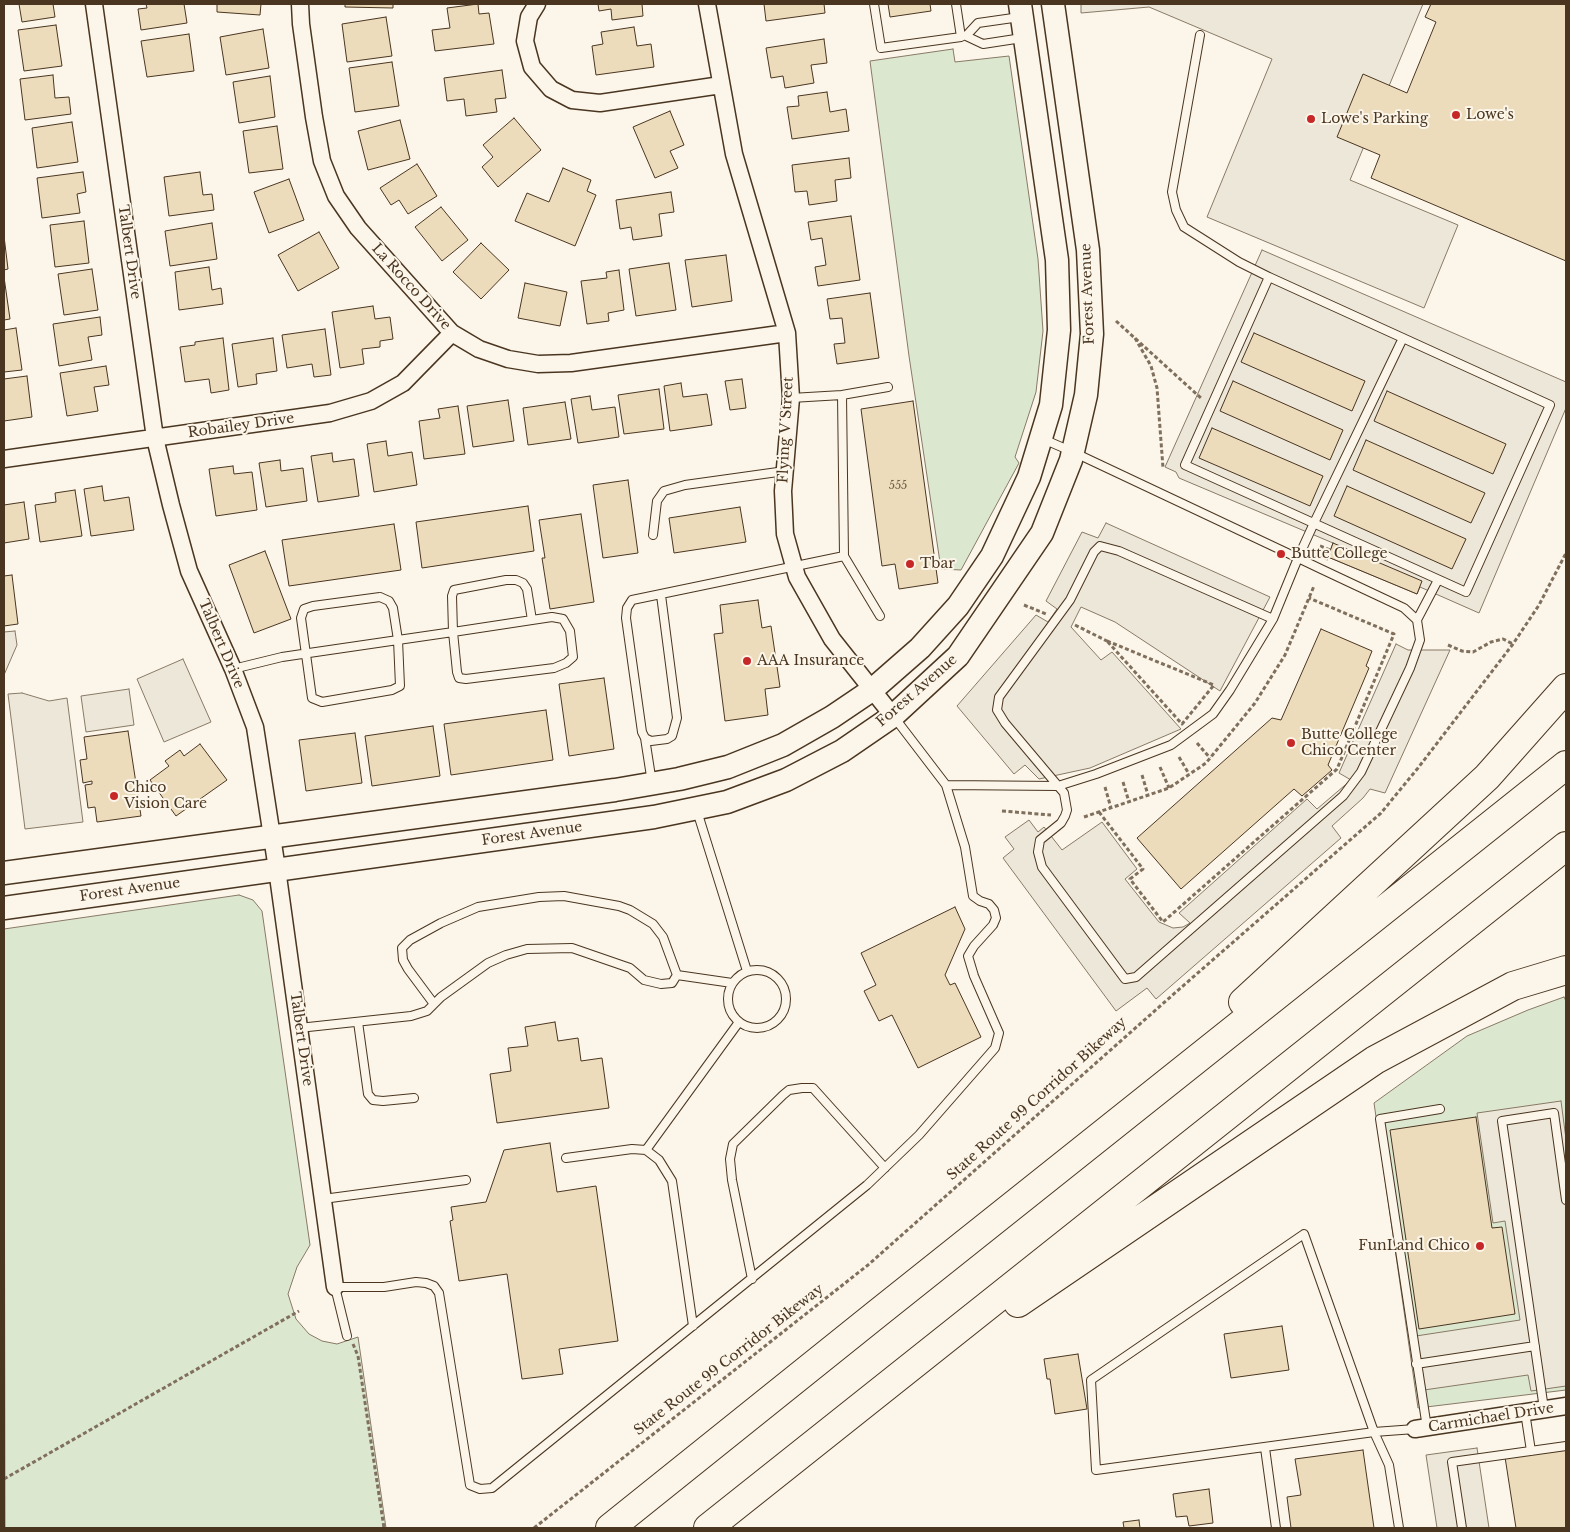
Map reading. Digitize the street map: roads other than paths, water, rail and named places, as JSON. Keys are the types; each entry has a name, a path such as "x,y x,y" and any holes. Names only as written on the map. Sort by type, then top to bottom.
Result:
{"highway":[{"path":"1129,1113 1255,990 1488,777 1566,688"},
{"path":"610,1528 1566,766"},
{"path":"708,1528 1566,846"},
{"path":"950,1337 1012,1308 1375,1060 1513,986 1566,970"}],"street":[{"name":"Talbert Drive","path":"94,4 155,438 189,570 233,669 254,727 277,869 335,1287"},
{"name":"La Rocco Drive","path":"300,4 310,89 322,161 336,196 358,228 452,333 479,349 508,359 538,364 571,363 787,333"},
{"path":"537,4 529,18 525,41 532,67 551,89 572,100 600,103 721,85"},
{"name":"Flying V Street","path":"707,4 734,154 787,333 791,398 783,491 785,534 798,577 832,638 892,716"},
{"name":"Forest Avenue","path":"4,908 654,817 727,802 786,780 842,751 892,716 958,656 1037,542 1073,452 1086,395 1092,325 1088,250 1053,4"},
{"path":"4,873 679,779 728,767 783,745 832,717 872,690 920,648 958,606 987,564 1029,477 1051,405 1059,330 1057,268 1022,19"},
{"name":"Robailey Drive","path":"4,459 330,413 370,401 403,383 452,333"},
{"name":"Carmichael Drive","path":"1421,1428 1566,1406"}],"lane":[{"path":"874,4 881,48 963,36 983,44 1022,19"},
{"path":"956,4 963,36"},
{"path":"963,36 978,23 1022,19"},
{"path":"1200,35 1172,192 1176,210 1184,226 1239,262 1269,277 1550,405 1466,592 1185,465 1269,277"},
{"path":"946,785 1058,786 1096,774 1172,745 1213,714 1230,690 1273,618 1314,523 1403,338"},
{"path":"791,398 842,395 888,387"},
{"path":"842,395 844,556 880,616"},
{"path":"1041,438 1404,608 1417,620"},
{"path":"653,534 657,501 664,491 685,485 785,471"},
{"path":"1273,618 1119,551 1100,546 1094,552 1070,600 999,697 997,710 1064,793 1067,810 1061,823 1040,840 1038,852 1042,868 1125,979 1136,977 1343,796 1361,772 1410,668 1420,640 1417,620 1438,580"},
{"path":"653,784 645,738 642,732 626,618 627,608 632,600 844,556"},
{"path":"233,669 282,657 305,654 453,632 552,617 563,619 570,631 572,657 566,663 554,668 466,679 459,678 453,632 452,596 454,590 506,580 516,580 524,583 527,589 532,620"},
{"path":"645,738 651,741 667,739 672,736 677,718 660,595"},
{"path":"380,597 389,602 393,608 398,640 400,686 392,690 322,702 312,698 301,618 304,609 313,606 380,597"},
{"path":"347,1336 335,1287 384,1287 416,1282 434,1286 439,1293 470,1484 480,1489 492,1488 867,1185 919,1135 995,1048 999,1034 974,976 968,956 974,946 993,925 996,918 994,910 989,904 973,896 965,847 946,785 892,716"},
{"path":"696,808 747,972"},
{"path":"434,1004 408,969 403,960 402,948 410,940 441,922 478,907 539,897 564,896 619,906 630,910 653,924 663,937 677,975"},
{"path":"299,1028 411,1016 427,1011 488,963 527,949 572,948 630,968 644,980 661,984 672,983 677,975"},
{"path":"757,970 775,976 785,992 786,1002 783,1011 778,1019 770,1025 752,1028 739,1022 730,1011 728,992 732,983 739,976 747,972 757,970"},
{"path":"677,975 732,983"},
{"path":"358,1022 368,1094 373,1100 383,1101 414,1098"},
{"path":"646,1150 739,1022"},
{"path":"752,1279 732,1180 730,1159 733,1144 783,1095 789,1090 813,1088 884,1168"},
{"path":"1399,1528 1390,1465 1374,1432 1304,1234 1091,1380 1096,1470 1374,1432 1421,1428 1416,1364 1380,1119 1440,1109"},
{"path":"1544,1409 1502,1121 1554,1113 1566,1200"},
{"path":"566,1158 646,1150 660,1160 672,1181 693,1326"},
{"path":"323,1199 466,1180"},
{"path":"1416,1364 1535,1346"},
{"path":"1525,1412 1531,1451"},
{"path":"1462,1528 1452,1462 1566,1446"},
{"path":"1265,1448 1276,1528"}],"place":[{"name":"Lowe's","path":"1456,115"},
{"name":"Lowe's Parking","path":"1311,119"},
{"name":"Butte College","path":"1281,554"},
{"name":"Tbar","path":"910,564"},
{"name":"AAA Insurance","path":"747,661"},
{"name":"Butte College Chico Center","path":"1291,743"},
{"name":"Chico Vision Care","path":"114,796"},
{"name":"FunLand Chico","path":"1480,1246"}]}
